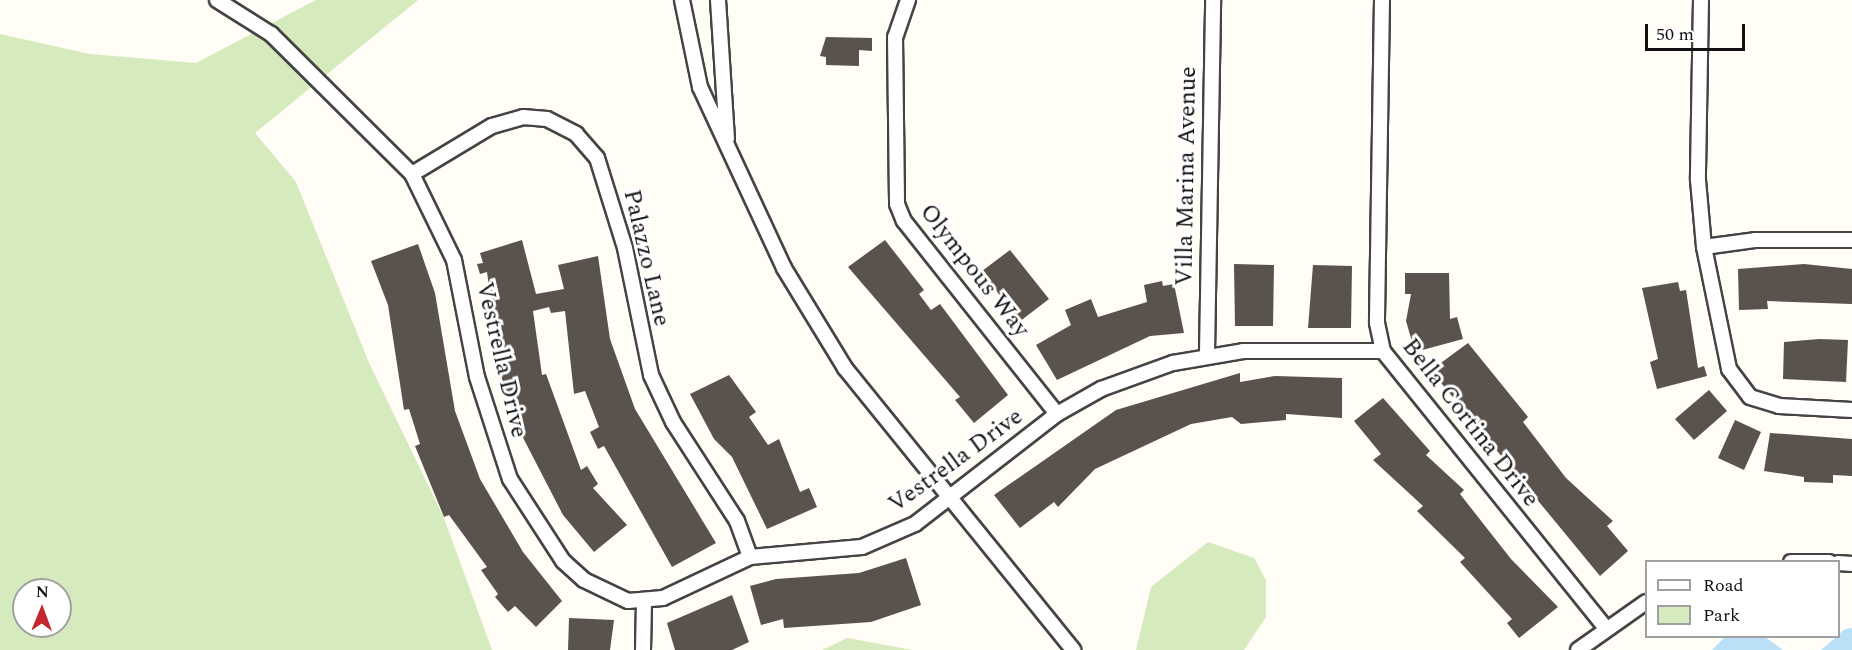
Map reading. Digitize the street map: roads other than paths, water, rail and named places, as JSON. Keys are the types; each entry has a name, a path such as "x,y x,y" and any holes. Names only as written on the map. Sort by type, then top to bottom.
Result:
{"street":[{"name":"Vestrella Drive","path":"217,0 272,34 412,174 454,260 477,377 510,479 563,561 611,595 644,603 750,557 862,547 915,524 1057,414 1101,389 1207,353 1383,351"},
{"path":"682,0 700,87 783,268 845,368 1073,650"},
{"path":"718,0 728,150"},
{"name":"Olympous Way","path":"908,0 895,37 897,204 904,221 1057,414"},
{"name":"Villa Marina Avenue","path":"1207,353 1212,0"},
{"name":"Bella Cortina Drive","path":"1382,0 1377,323 1383,351 1606,628"},
{"path":"1701,0 1698,180 1704,247 1722,350 1750,397 1779,406 1852,410"},
{"name":"Palazzo Lane","path":"412,174 492,126 523,117 547,119 576,134 597,158 625,248 651,375 673,422 737,521 750,557"},
{"path":"1704,247 1755,240 1852,240"},
{"path":"643,650 644,603"},
{"path":"1578,650 1606,628 1645,603"}],"water":[{"path":"1852,628 1852,650 1821,650 1835,638 1840,638 1840,633 1845,629"},
{"path":"1724,638 1766,638 1783,650 1712,650"}]}
